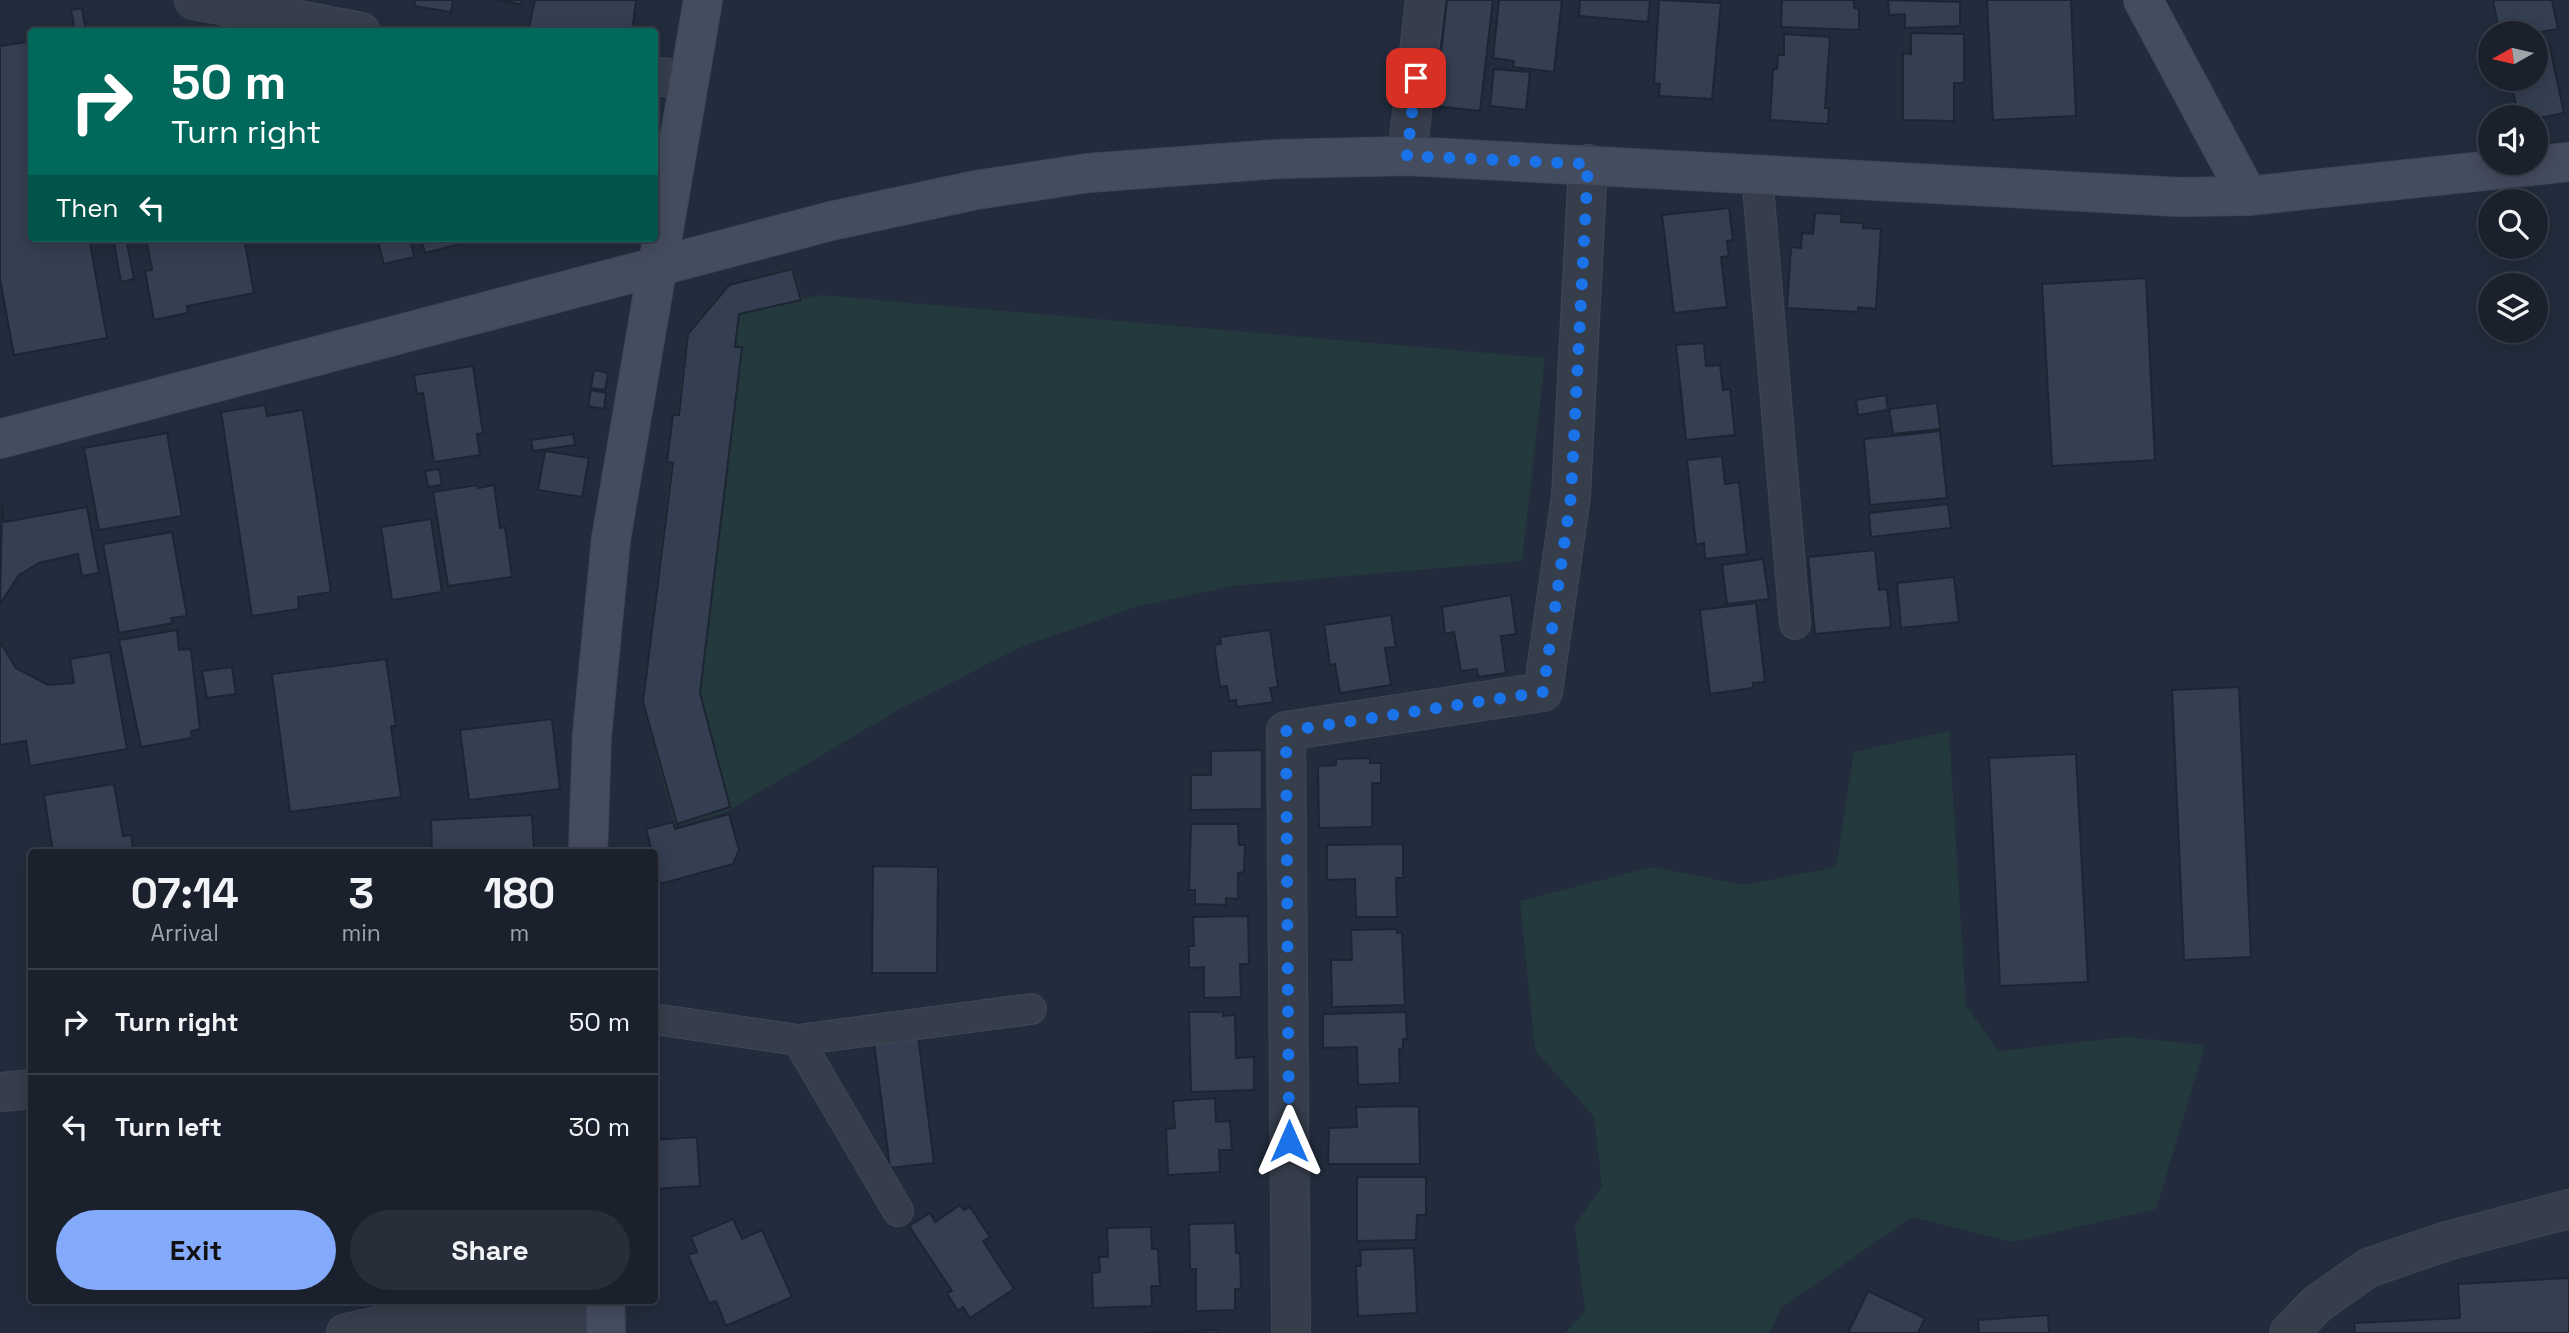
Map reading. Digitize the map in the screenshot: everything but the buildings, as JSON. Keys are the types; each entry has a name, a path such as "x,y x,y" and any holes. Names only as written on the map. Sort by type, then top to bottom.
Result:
{"street":[{"path":"194,0 340,28"},
{"path":"588,849 592,735 611,540 657,265 672,78 703,0"},
{"path":"1407,156 1425,0"},
{"path":"2143,0 2248,196"},
{"path":"0,439 831,221 976,190 1088,173 1277,159 1407,156 2095,194 2248,196 2569,162"},
{"path":"1291,1333 1286,731 1543,692 1571,496 1588,164"},
{"path":"0,1092 28,1089"},
{"path":"2289,1333 2317,1304 2368,1268 2447,1241 2569,1209"},
{"path":"346,1333 397,1319 606,1316"}],"lane":[{"path":"1757,175 1795,624"},
{"path":"658,1020 798,1040 1031,1009"},
{"path":"798,1040 898,1211"}],"green space":[{"path":"793,267 803,299 820,295 1545,358 1522,561 1233,586 1139,606 1023,646 900,709 724,813 675,826 642,703 687,333 728,284"},
{"path":"1949,731 1966,1006 1999,1051 2126,1037 2205,1045 2156,1209 2012,1242 1912,1217 1781,1308 1770,1333 1565,1333 1585,1312 1575,1225 1602,1186 1594,1117 1535,1050 1520,901 1652,867 1745,885 1836,867 1854,752"}],"route":[{"path":"1289,1141 1286,731 1543,692 1571,496 1588,164 1407,156 1416,78"}]}
